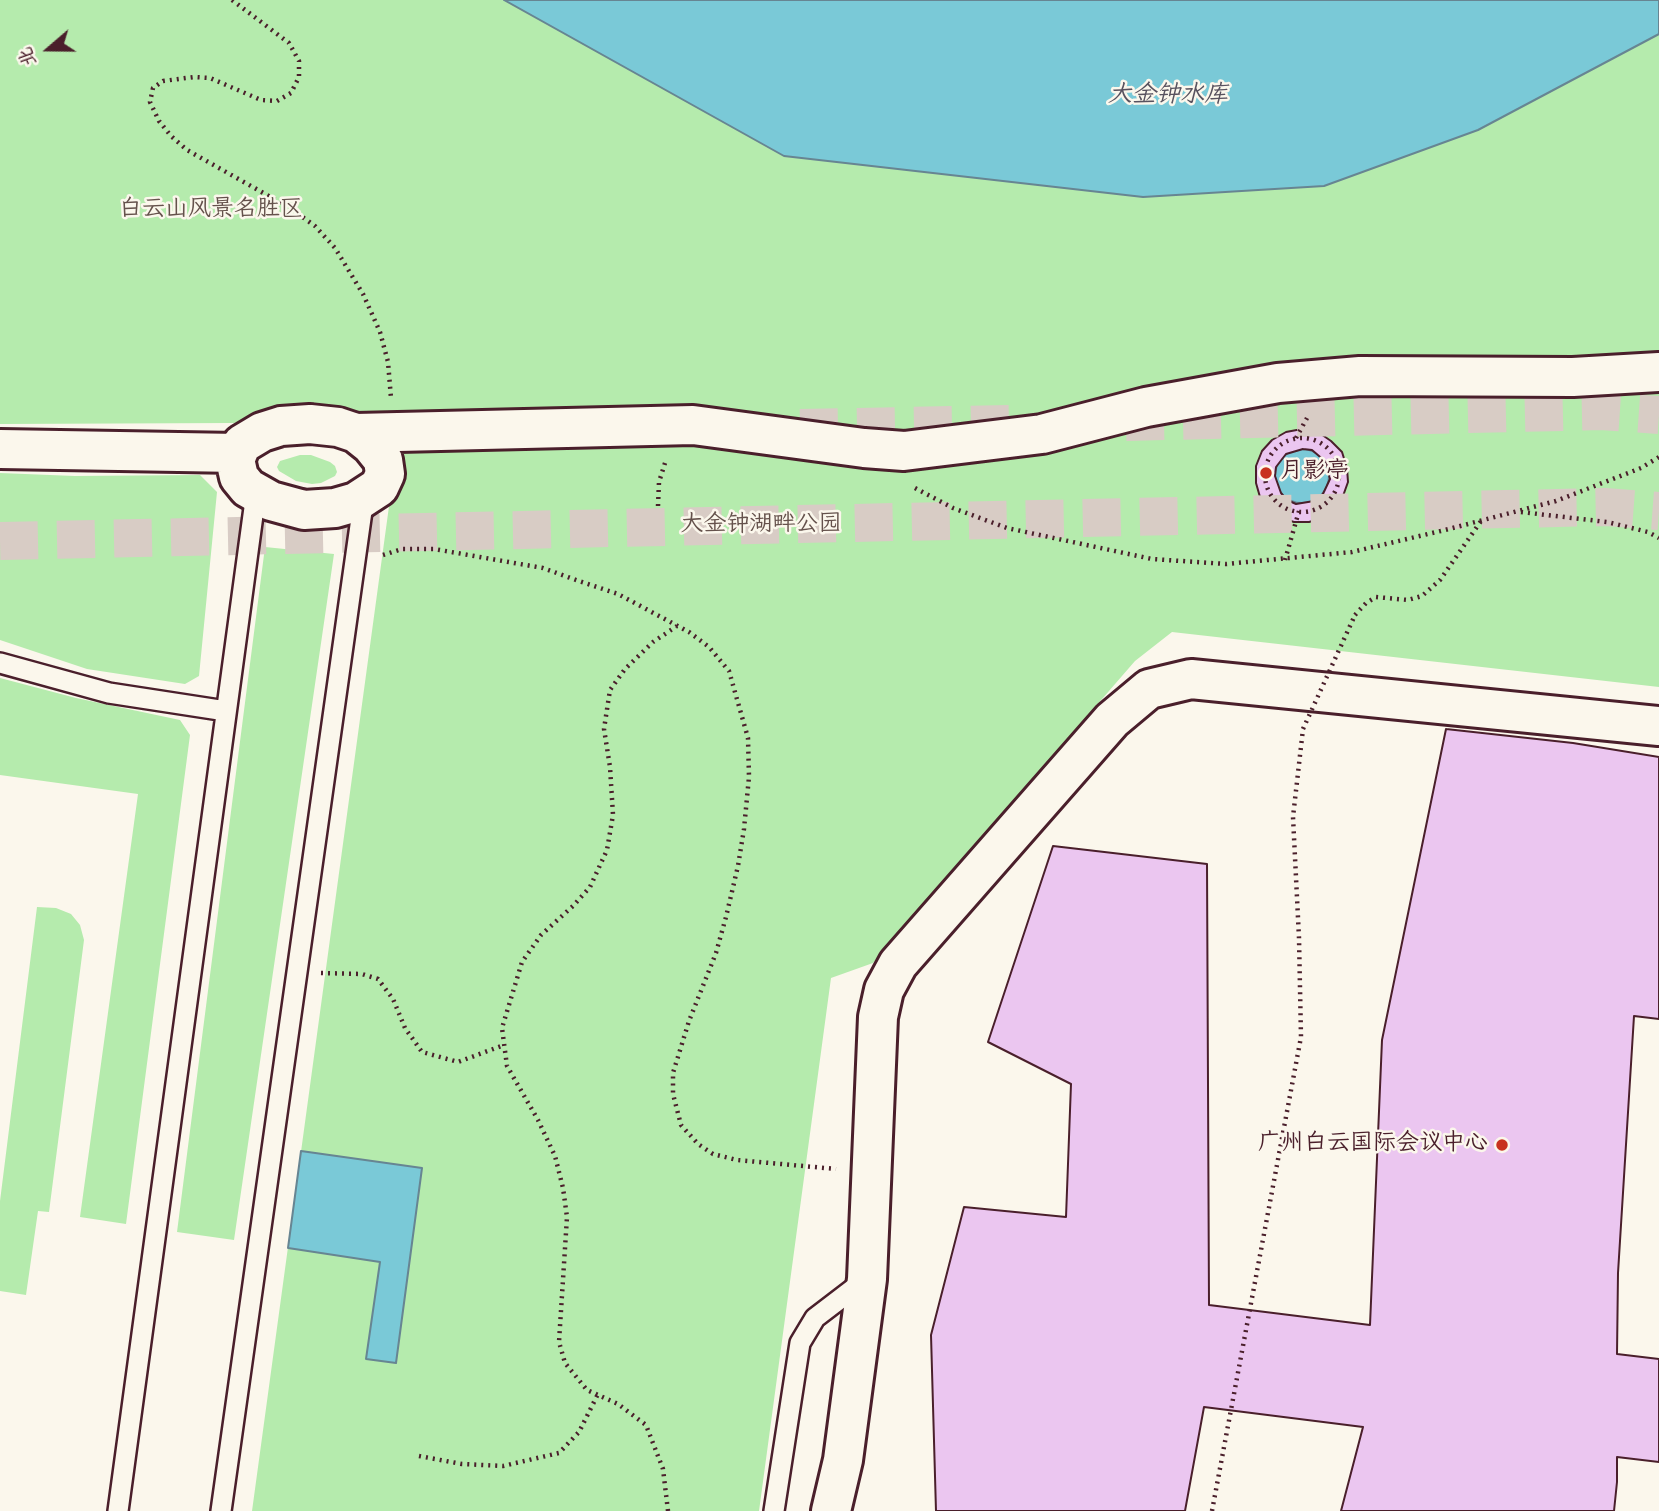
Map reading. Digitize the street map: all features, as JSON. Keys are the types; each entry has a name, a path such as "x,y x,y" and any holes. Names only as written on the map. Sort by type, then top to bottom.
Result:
{"street":[{"path":"374,432 385,474 379,487 364,497 335,508 304,510 271,501 248,488 239,477 235,459 242,444 262,432 281,426 310,424 374,432 693,425 904,451 1042,434 1146,407 1278,383 1360,376 1573,377 1659,372"},
{"path":"0,449 237,453"},
{"path":"831,1511 843,1460 867,1279 878,1017 884,990 898,964 1112,720 1149,690 1191,679 1659,726"}],"lane":[{"path":"118,1511 256,493"},
{"path":"221,1511 364,497"},
{"path":"0,663 109,694 226,711"},
{"path":"775,1511 800,1343 815,1318 867,1279"}],"path":[{"path":"232,0 289,43 299,61 299,77 291,93 277,101 261,100 210,78 194,77 163,81 153,88 150,102 159,121 187,150 290,208 315,226 335,248 363,294 380,332 388,362 391,385 374,432"},
{"path":"1303,438 1315,440 1333,454 1339,477 1329,500 1319,508 1307,512 1299,511 1282,506 1273,498 1265,475 1273,453 1281,444 1303,438"},
{"path":"905,482 953,508 1007,528 1152,559 1226,564 1352,552 1480,521 1593,488 1641,468 1659,457"},
{"path":"659,506 659,482 669,458"},
{"path":"1285,560 1299,511"},
{"path":"1516,511 1607,522 1648,532 1659,538"},
{"path":"1212,1511 1301,1038 1293,817 1303,729 1355,615 1376,597 1408,600 1422,596 1440,580 1480,521"},
{"path":"379,556 402,549 435,549 543,568 618,594 677,626 709,648 729,671 748,738 749,777 738,866 716,953 689,1021 673,1073 673,1094 681,1125 698,1144 713,1154 737,1160 836,1169"},
{"path":"668,1511 663,1469 646,1425 618,1404 587,1390 565,1363 559,1342 567,1217 563,1188 555,1156 507,1066 502,1028 522,962 541,935 590,887 607,850 612,815 610,767 604,729 610,690 625,669 653,642 677,626"},
{"path":"319,973 362,974 378,979 393,999 405,1028 422,1052 458,1062 504,1045"},
{"path":"419,1456 462,1464 503,1466 559,1453 579,1432 598,1394"}],"green space":[{"name":"大金钟湖畔公园","path":"0,0 1659,0 1659,687 1172,632 1135,661 873,963 831,978 759,1511 252,1511 402,411 347,413 300,409 234,423 0,424"},
{"path":"311,455 330,462 335,466 335,476 312,484 296,481 279,471 277,467 280,461"},
{"path":"0,473 75,476 200,475 217,492 199,676 185,684 87,669 0,640"},
{"path":"265,547 334,554 234,1240 177,1232"},
{"path":"0,678 76,698 180,720 190,735 126,1224 80,1217 138,794 0,775"},
{"path":"37,907 56,908 71,914 80,925 84,940 49,1212 38,1211 26,1295 0,1291 0,1201"}],"water":[{"name":"大金钟水库","path":"504,0 1659,0 1659,34 1478,130 1324,186 1143,197 784,156"},
{"path":"1302,449 1321,457 1329,476 1321,495 1302,503 1283,495 1275,476 1283,457"},
{"path":"301,1151 422,1168 396,1363 366,1359 380,1262 288,1248"}],"building":[{"name":"月影亭","path":"1302,429 1318,432 1342,452 1348,482 1335,509 1323,518 1294,522 1281,518 1268,509 1260,497 1256,483 1256,466 1262,451 1272,440 1286,432","holes":["1303,449 1312,450 1326,462 1330,479 1322,496 1314,501 1296,504 1281,493 1275,476 1276,467 1286,454"]},
{"name":"广州白云国际会议中心","path":"1446,729 1573,743 1659,757 1659,1019 1634,1016 1618,1273 1617,1354 1659,1359 1659,1462 1617,1457 1614,1511 1341,1511 1363,1427 1204,1407 1185,1511 936,1511 931,1335 964,1207 1066,1217 1071,1084 988,1042 1053,846 1207,864 1209,1305 1370,1325 1382,1040"}],"tunnel":[{"path":"1126,422 1601,411 1659,415"},
{"path":"800,428 1010,424"},
{"path":"0,541 1605,507 1659,511"}],"place":[{"name":"月影亭","path":"1266,473"},
{"name":"广州白云国际会议中心","path":"1502,1145"}],"park label":[{"name":"白云山风景名胜区","path":"211,211"}]}
